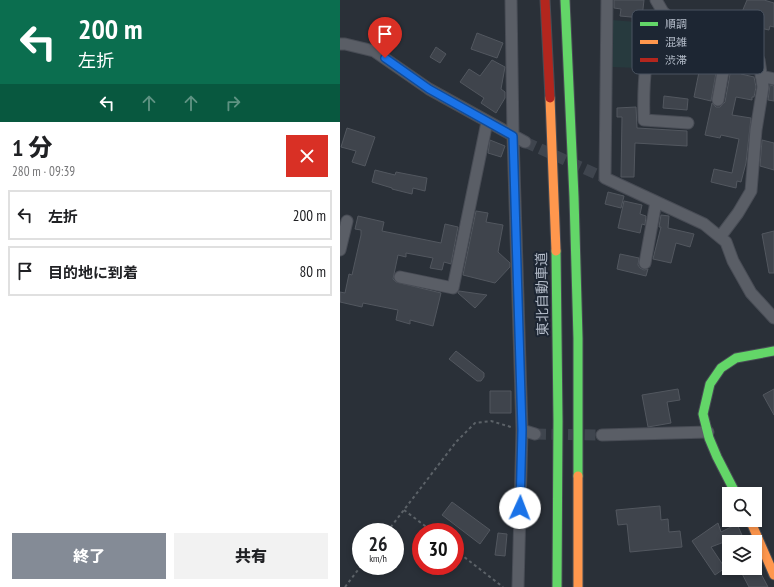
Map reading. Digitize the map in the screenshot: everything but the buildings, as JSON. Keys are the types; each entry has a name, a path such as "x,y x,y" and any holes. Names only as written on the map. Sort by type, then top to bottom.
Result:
{"main road":[{"name":"東北自動車道","path":"545,0 550,80 558,338 558,587"},
{"path":"565,0 572,150 578,338 578,587"},
{"path":"732,487 717,457 708,432 704,414 710,384 721,368 736,358 774,351"},
{"path":"753,527 774,575"}],"street":[{"path":"511,0 513,136 522,430 518,587"},
{"path":"607,0 605,178 704,224 720,237 726,242 733,261 751,293 774,318"},
{"path":"656,0 662,10"},
{"path":"340,44 374,51 429,89 525,142"},
{"path":"646,74 644,120 688,123"},
{"path":"718,100 723,74"},
{"path":"720,237 738,213 751,191 756,130 763,87 762,76 774,79"},
{"path":"400,277 453,288 487,122"},
{"path":"645,263 656,202"},
{"path":"340,250 347,221"},
{"path":"522,430 535,434"},
{"path":"602,435 708,432"}],"path":[{"path":"394,523 456,442 475,423 491,421 522,430"},
{"path":"404,510 421,523"},
{"path":"464,557 503,587"},
{"path":"345,587 354,575"}],"green space":[{"path":"611,20 632,22 632,68 612,67"}],"tunnel":[{"path":"525,142 605,178"},
{"path":"535,434 602,435"}],"traffic: fast":[{"path":"565,0 574,197 578,338 578,476"},
{"path":"556,251 558,421 557,587"},
{"path":"732,487 709,438 703,414 710,384 721,368 736,358 774,351"}],"traffic: slow":[{"path":"550,98 556,251"},
{"path":"578,476 578,587"},
{"path":"753,527 774,575"}],"traffic: jam":[{"path":"545,0 550,98"}],"route":[{"path":"385,58 429,89 513,136 522,430 520,508"}]}
